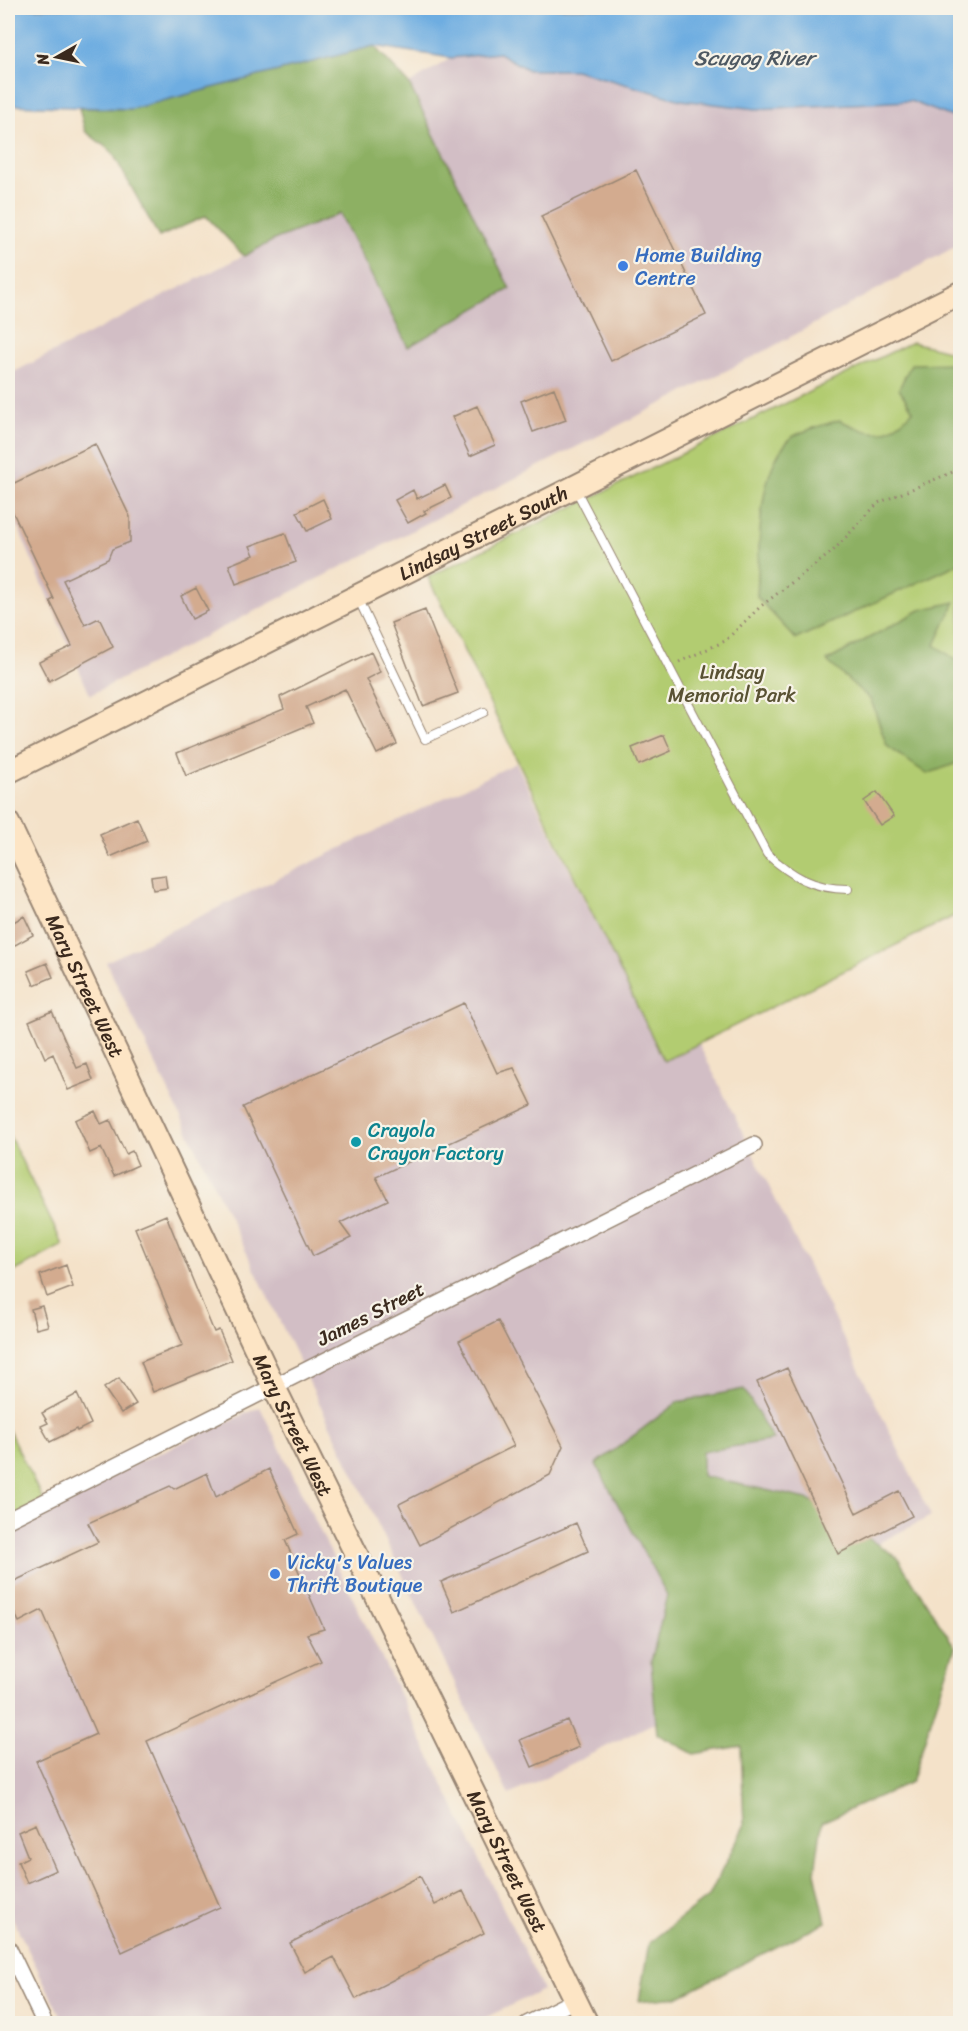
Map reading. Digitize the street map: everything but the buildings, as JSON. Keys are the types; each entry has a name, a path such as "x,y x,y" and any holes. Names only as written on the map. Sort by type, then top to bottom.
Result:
{"street":[{"name":"Lindsay Street South","path":"8,772 960,293"},
{"name":"Mary Street West","path":"8,823 274,1387 587,2024"},
{"name":"James Street","path":"8,1520 754,1145"},
{"path":"8,1947 45,2024"},
{"path":"527,2024 575,2000"}],"lane":[{"path":"575,487 767,854 791,875 810,884 829,889 848,889"},
{"path":"357,597 425,739 484,712"}],"path":[{"path":"669,667 724,641 761,606 832,552 878,502 960,469"}],"shaded area":[{"path":"499,53 528,70 575,70 681,100 756,109 911,101 960,120 960,244 761,353 90,695 8,504 8,375 276,239 340,213 408,347 510,288 409,84 451,58"},
{"path":"516,763 664,1061 699,1044 931,1516 688,1640 716,1692 509,1795 106,962"},
{"path":"260,1407 543,1990 474,2023 64,2023 8,1909 8,1522"}],"green space":[{"path":"374,46 409,84 510,289 408,347 340,214 276,239 244,256 206,216 159,237 112,152 85,131 79,108 131,109"},
{"name":"Lindsay Memorial Park","path":"912,342 960,354 960,913 664,1061 428,577"},
{"path":"960,363 960,563 796,639 757,597 765,491 779,452 795,435 839,420 870,432 886,431 913,411 899,389 911,364"},
{"path":"955,602 935,645 960,663 960,762 927,774 887,746 871,700 827,661 920,610"},
{"path":"8,1133 63,1245 8,1275"},
{"path":"744,1389 773,1440 702,1452 702,1476 807,1499 897,1557 955,1647 911,1782 822,1822 815,1872 826,1922 677,1997 639,2001 649,1943 709,1896 744,1826 741,1746 694,1754 657,1734 651,1662 667,1595 596,1464 678,1402"},
{"path":"8,1429 45,1504 8,1522"}],"water":[{"name":"Scugog River","path":"8,8 960,8 960,120 910,101 756,109 681,100 575,70 528,70 499,53 451,58 374,46 131,109 8,105"}],"place":[{"name":"Home Building Centre","path":"623,266"},
{"name":"Crayola Crayon Factory","path":"356,1142"},
{"name":"Vicky's Values Thrift Boutique","path":"275,1574"}]}
